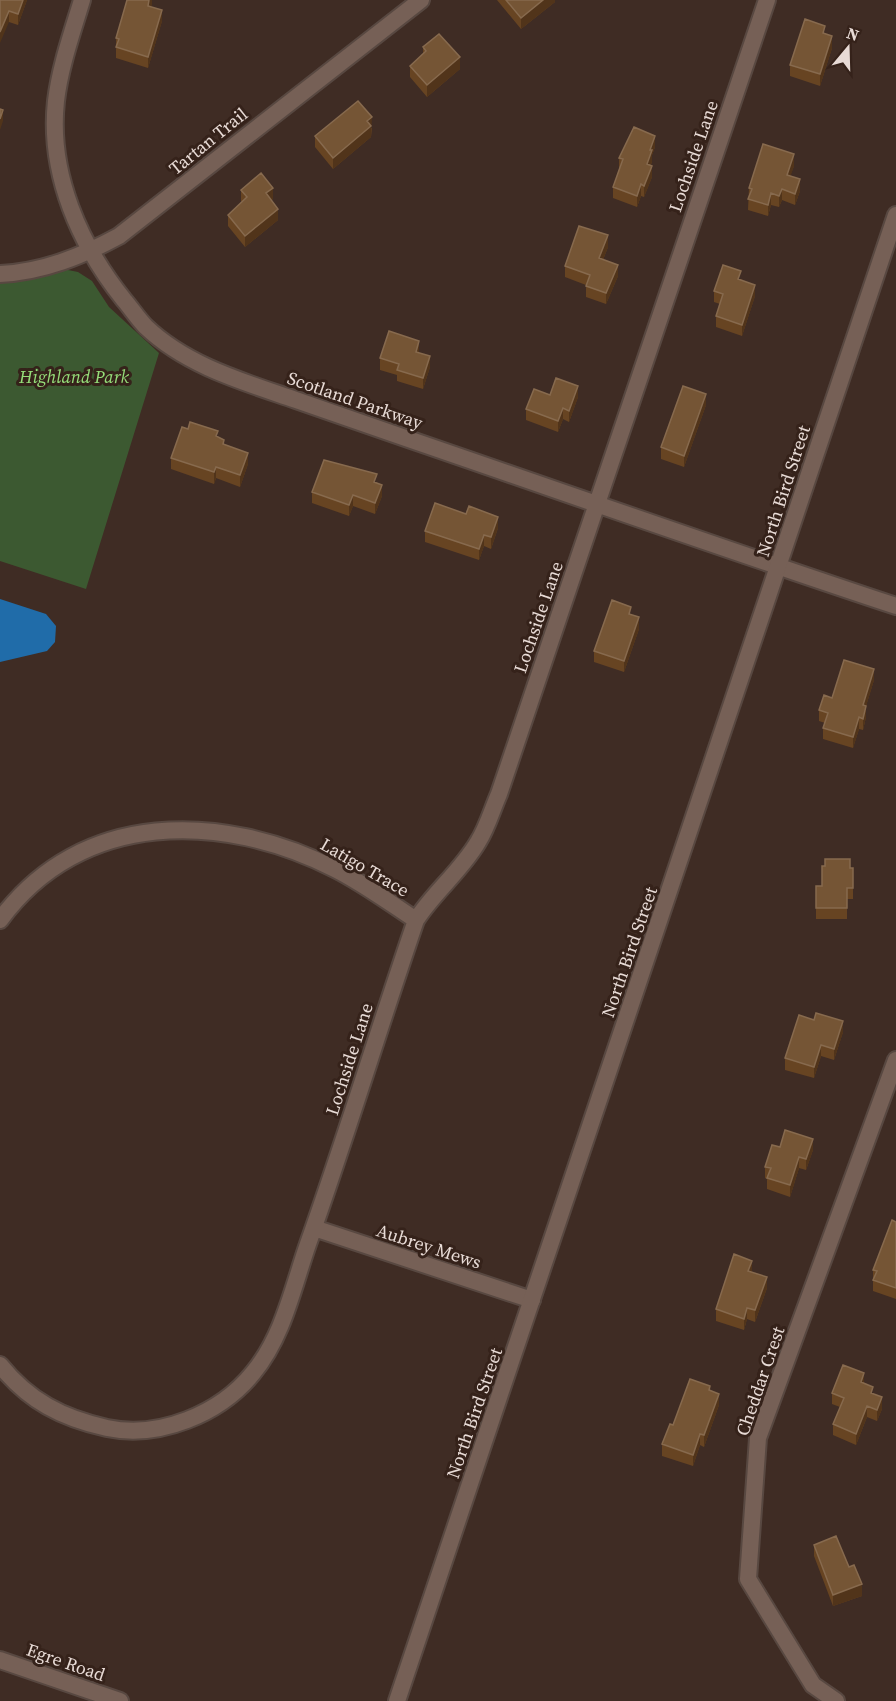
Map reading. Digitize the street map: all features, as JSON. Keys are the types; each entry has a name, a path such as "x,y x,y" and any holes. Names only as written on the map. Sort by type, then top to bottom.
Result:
{"street":[{"name":"Scotland Parkway","path":"82,0 66,51 56,101 55,131 67,198 90,251 109,281 146,327 205,366 246,383 595,506 896,606"},
{"name":"Tartan Trail","path":"0,274 20,273 51,265 90,251 119,236 421,0"},
{"name":"Lochside Lane","path":"314,1228 416,920 431,897 468,858 480,841 499,794 766,0"},
{"name":"North Bird Street","path":"397,1701 896,215"},
{"name":"Latigo Trace","path":"0,920 37,881 76,854 107,842 148,833 197,828 250,837 303,854 337,870 416,920"},
{"name":"Cheddar Crest","path":"836,1701 813,1684 748,1579 758,1438 896,1060"},
{"name":"Aubrey Mews","path":"314,1228 532,1300"},
{"path":"0,1365 22,1392 93,1425 122,1431 142,1430 171,1426 202,1413 239,1390 270,1348 314,1228"},
{"name":"Egre Road","path":"0,1660 120,1701"}],"green space":[{"name":"Highland Park","path":"63,269 78,272 92,281 109,307 159,353 86,589 0,561 0,282 27,279"}],"water":[{"path":"0,599 46,614 56,626 55,642 47,651 0,662"}],"building":[{"path":"0,0 23,0 18,14 9,11 0,32"},
{"path":"127,0 149,0 148,6 162,10 148,57 116,47 119,39 116,38"},
{"path":"506,0 543,0 521,18"},
{"path":"805,19 825,26 823,33 832,36 820,74 790,65"},
{"path":"439,34 460,57 427,85 410,66 426,51 423,47"},
{"path":"358,101 372,117 367,121 371,126 333,158 315,136"},
{"path":"634,127 655,136 647,164 652,166 637,196 613,187 623,159 619,158"},
{"path":"763,144 794,154 787,175 800,179 795,194 782,189 779,196 771,193 768,205 748,199 752,189 749,188"},
{"path":"261,173 273,188 266,193 278,209 245,236 228,215 247,197 241,190"},
{"path":"579,226 608,235 599,258 618,265 606,293 586,286 590,275 565,266"},
{"path":"723,265 741,271 738,279 755,285 742,325 716,316 723,294 714,291"},
{"path":"389,331 419,341 416,352 430,356 423,378 397,370 399,364 380,358"},
{"path":"556,378 578,386 569,411 563,408 558,421 526,409 534,389 550,395"},
{"path":"683,386 706,394 684,456 661,447"},
{"path":"190,422 218,431 216,436 224,440 223,444 248,453 240,475 216,467 214,472 171,458 182,427 188,429"},
{"path":"324,460 377,474 374,482 382,485 375,503 353,495 349,505 312,492"},
{"path":"435,503 466,514 469,506 498,517 491,537 484,535 479,549 425,531"},
{"path":"612,600 631,607 629,614 639,617 624,661 594,651"},
{"path":"844,660 874,669 863,705 866,706 863,719 859,717 853,737 823,728 828,713 819,710 824,695 832,698"},
{"path":"825,859 850,859 850,868 853,868 853,888 847,888 847,908 816,908 816,886 822,886 822,866 825,866"},
{"path":"816,1013 843,1021 834,1049 821,1045 814,1067 785,1058 799,1015 814,1020"},
{"path":"785,1130 813,1139 806,1159 799,1157 790,1185 767,1178 771,1168 765,1167 772,1145 780,1147"},
{"path":"892,1220 896,1222 896,1288 873,1280 877,1271 873,1270"},
{"path":"734,1254 752,1261 748,1271 767,1277 755,1310 747,1308 744,1319 716,1309"},
{"path":"843,1365 864,1373 861,1382 873,1387 871,1393 882,1397 877,1410 867,1406 856,1434 833,1424 844,1398 832,1393"},
{"path":"690,1379 710,1386 709,1390 719,1394 704,1435 700,1434 693,1455 662,1444 670,1424 673,1425"},
{"path":"836,1536 849,1567 854,1565 862,1584 833,1595 814,1545"}]}
